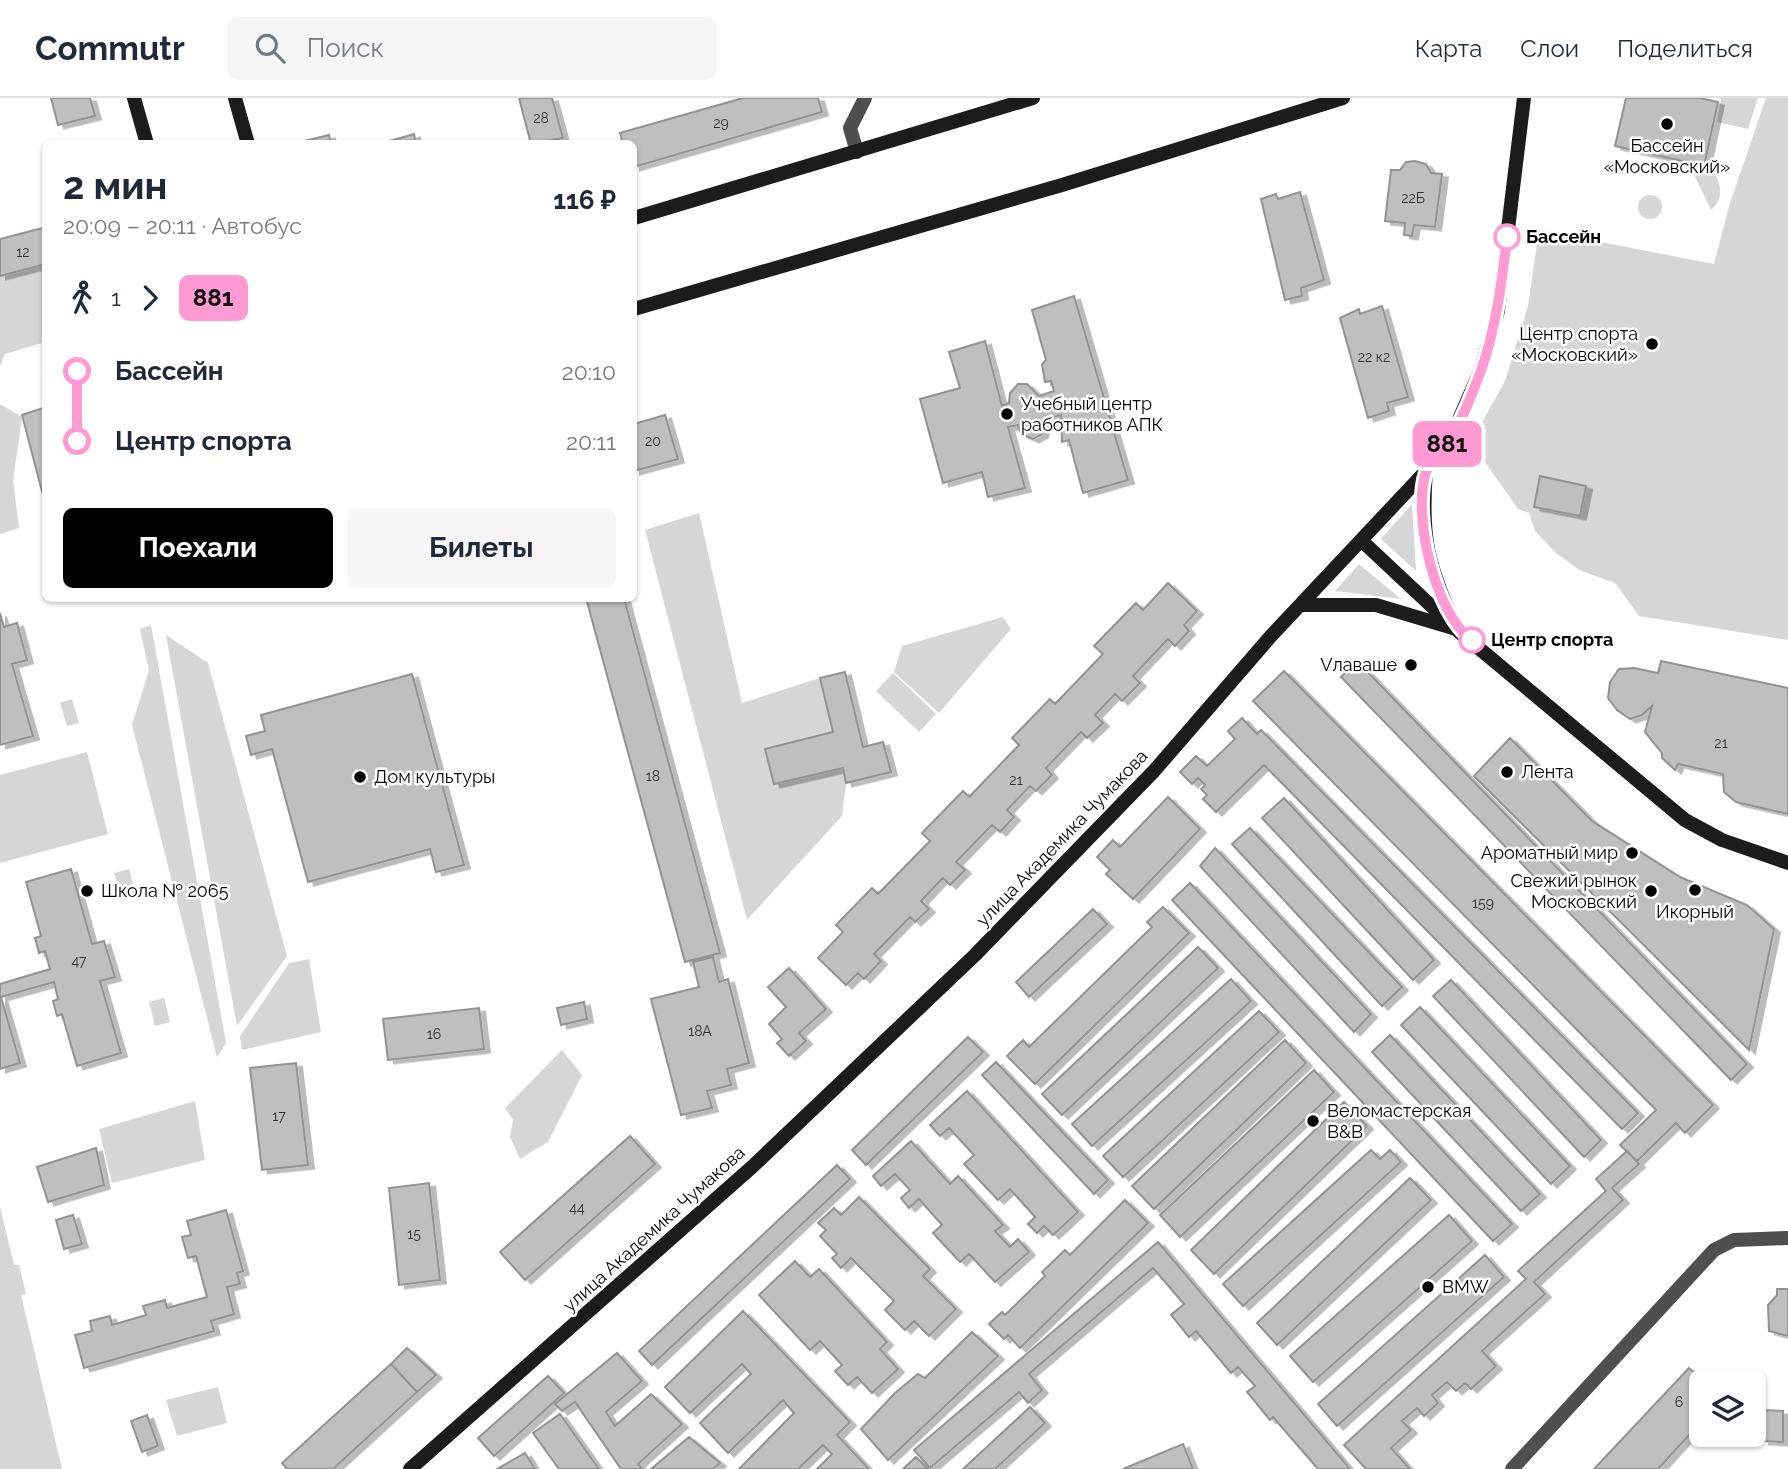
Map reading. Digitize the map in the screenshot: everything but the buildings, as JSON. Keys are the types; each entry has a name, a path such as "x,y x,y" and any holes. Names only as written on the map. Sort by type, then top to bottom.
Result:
{"street":[{"path":"134,98 146,140"},
{"path":"235,98 247,140"},
{"path":"857,152 850,128 865,98"},
{"path":"637,217 1033,98"},
{"path":"637,308 1062,185 1343,98"},
{"name":"улица Академика Чумакова","path":"410,1469 752,1167 975,955 1154,771 1301,605 1426,471 1450,440 1481,369 1498,311 1524,98"},
{"path":"1426,471 1424,534 1431,569 1457,630"},
{"path":"1362,541 1457,630 1685,820 1722,840 1788,863"},
{"path":"1301,605 1376,605 1457,630"},
{"path":"1512,1469 1714,1250 1734,1240 1788,1238"}],"shaded area":[{"path":"1717,98 1758,98 1748,129 1717,122 1721,99"},
{"name":"Центр спорта «Московский»","path":"1766,98 1788,98 1788,640 1639,616 1615,583 1579,570 1555,552 1535,531 1529,513 1518,509 1471,442 1505,381 1528,306 1539,230 1714,264 1729,206"},
{"path":"1709,162 1720,187 1719,199 1711,210 1691,168"},
{"path":"1645,195 1655,195 1662,202 1662,212 1655,219 1645,219 1638,212 1638,202"},
{"path":"42,265 42,343 5,354 0,366 0,276"},
{"path":"0,404 22,417 13,481 19,528 0,534"},
{"path":"1412,504 1416,571 1381,539"},
{"path":"699,513 742,703 820,678 833,732 765,749 774,784 843,768 846,783 842,816 747,920 645,530"},
{"path":"1359,564 1401,599 1335,591"},
{"path":"1003,617 1011,629 939,713 894,672 902,646"},
{"path":"151,625 226,1043 217,1057 132,725 149,670 140,629"},
{"path":"166,635 208,663 287,956 237,1026"},
{"path":"893,673 936,714 919,732 876,691"},
{"path":"72,699 79,723 67,726 60,703"},
{"path":"87,752 108,834 0,863 0,775"},
{"path":"129,869 135,892 121,896 114,873"},
{"path":"309,959 321,1032 242,1050 240,1036 289,963"},
{"path":"164,998 170,1022 155,1026 149,1002"},
{"path":"562,1050 582,1075 548,1142 520,1159 510,1137 513,1120 505,1108"},
{"path":"195,1101 205,1160 112,1183 99,1129"},
{"path":"0,1207 14,1265 19,1265 26,1294 21,1295 62,1469 0,1469"},
{"path":"218,1387 227,1423 177,1436 166,1400"}],"bus line":[{"name":"881","path":"1472,640 1457,630 1431,569 1424,534 1426,471 1450,440 1481,369 1498,311 1507,237"}],"place":[{"name":"Бассейн «Московский»","path":"1667,124"},
{"name":"Бассейн","path":"1507,237"},
{"name":"Центр спорта «Московский»","path":"1652,344"},
{"name":"Учебный центр работников АПК","path":"1007,414"},
{"name":"Центр спорта","path":"1472,640"},
{"name":"Vлаваше","path":"1411,665"},
{"name":"Лента","path":"1507,772"},
{"name":"Дом культуры","path":"360,777"},
{"name":"Ароматный мир","path":"1632,853"},
{"name":"Икорный","path":"1695,890"},
{"name":"Школа № 2065","path":"87,891"},
{"name":"Свежий рынок Московский","path":"1651,891"},
{"name":"Веломастерская B&B","path":"1313,1121"},
{"name":"BMW","path":"1428,1287"}]}
